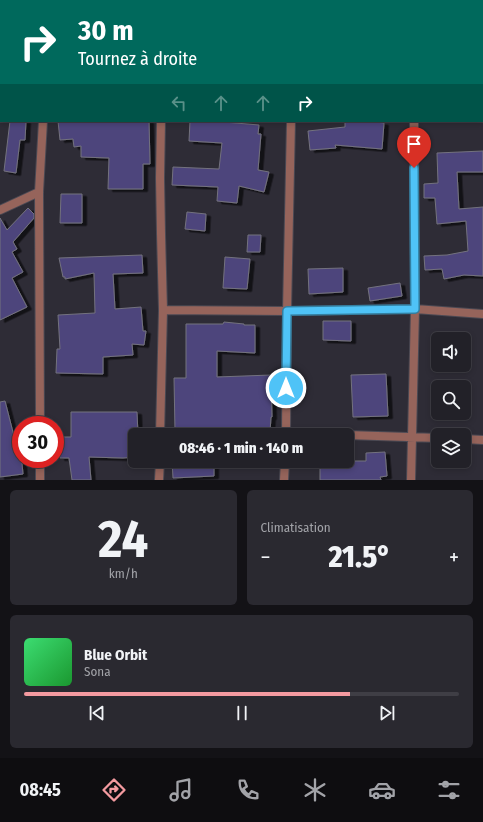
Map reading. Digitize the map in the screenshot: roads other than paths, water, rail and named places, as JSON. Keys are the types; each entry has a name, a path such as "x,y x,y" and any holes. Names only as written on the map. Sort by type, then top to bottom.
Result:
{"street":[{"path":"40,416 39,192 43,122"},
{"path":"160,428 163,310 160,171 162,122"},
{"path":"286,428 291,122"},
{"path":"411,480 415,309 414,122"},
{"path":"0,210 39,192"},
{"path":"163,310 287,311 415,309 483,314"},
{"path":"354,435 431,438"},
{"path":"471,439 483,440"},
{"path":"40,468 40,480"},
{"path":"159,480 160,468"},
{"path":"284,480 285,468"}]}
